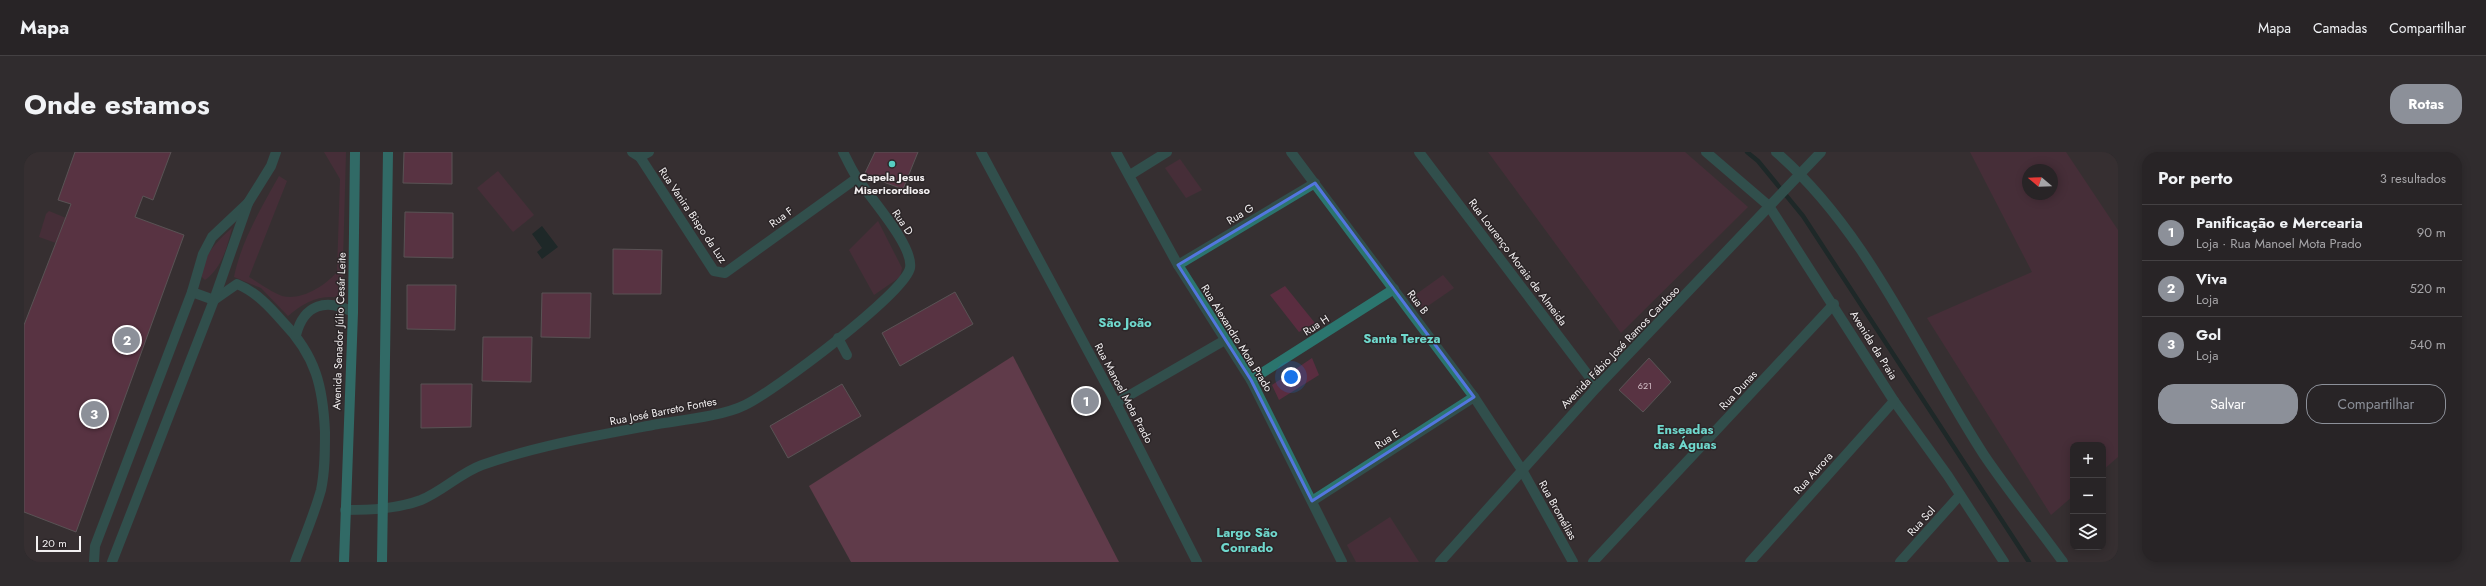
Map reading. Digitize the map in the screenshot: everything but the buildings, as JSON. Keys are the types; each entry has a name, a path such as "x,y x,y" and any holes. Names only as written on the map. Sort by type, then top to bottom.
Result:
{"main road":[{"name":"Avenida Senador Júlio Cesár Leite","path":"344,562 353,312 355,152"},
{"path":"382,562 384,510 388,152"}],"street":[{"path":"112,562 214,300 248,203 271,166 276,152"},
{"path":"636,155 649,152"},
{"name":"Rua D","path":"843,152 857,178 901,238 909,258 910,268"},
{"name":"Rua Manoel Mota Prado","path":"981,152 1116,403 1197,562"},
{"name":"Rua Alexandro Mota Prado","path":"1116,152 1130,175 1178,265 1251,380 1342,562"},
{"path":"1130,175 1167,152"},
{"name":"Rua B","path":"1291,152 1474,397 1522,470"},
{"name":"Rua Lourenço Morais de Almeida","path":"1419,152 1597,387"},
{"name":"Avenida da Praia","path":"1706,152 1770,204 1894,401 1960,495 2004,562"},
{"path":"1776,152 1801,173 1840,221 1895,304 1984,455 2063,562"},
{"name":"Avenida Fábio José Ramos Cardoso","path":"1440,562 1597,387 1821,152"},
{"name":"Rua Vanira Bispo da Luz","path":"636,155 714,271 720,274"},
{"name":"Rua F","path":"720,274 725,273 857,178"},
{"name":"Rua G","path":"1178,265 1315,183"},
{"path":"94,562 95,546 192,292 203,254 212,237 248,203"},
{"name":"Rua José Barreto Fontes","path":"345,510 384,510 422,500 480,466 566,442 700,417 744,406 778,384 868,314 903,282 910,268"},
{"path":"214,300 237,284 257,295 296,335 312,362 320,380 324,400 325,447 321,489 295,562"},
{"name":"Rua H","path":"1251,380 1394,289"},
{"path":"192,292 214,300"},
{"path":"296,335 299,323 313,308 324,304 343,307 353,312"},
{"name":"Rua Dunas","path":"1593,562 1834,304"},
{"path":"838,338 847,355"},
{"path":"1116,403 1225,340"},
{"name":"Rua E","path":"1312,501 1474,397"},
{"name":"Rua Aurora","path":"1750,562 1894,401"},
{"name":"Rua Bromélias","path":"1522,470 1573,562"},
{"name":"Rua Sol","path":"1900,562 1960,495"}],"highlighted area":[{"path":"1315,183 1474,397 1312,501 1251,380 1178,265"}],"shaded area":[{"path":"324,152 346,152 342,298 327,297 313,300 306,303 288,316 261,288 234,277 241,251 279,176 287,181 249,277 269,290 282,296 289,297 312,291 326,282 337,272 340,179"},
{"path":"1488,152 1685,152 1748,207 1621,333"},
{"path":"1970,152 2066,152 2118,230 2118,457 2106,467 2106,442 2070,442 2070,499 2051,515 1927,318 2032,272"},
{"path":"1180,159 1202,190 1186,198 1165,168"},
{"path":"498,171 534,215 513,232 477,188"},
{"path":"49,211 66,218 56,243 39,237 46,214"},
{"path":"878,221 902,268 900,277 874,295 849,250"},
{"path":"542,226 558,247 542,259 537,252 542,248 532,234"},
{"path":"232,228 226,250 220,263 205,280 202,277 202,270 207,256 221,238"},
{"path":"1443,275 1454,288 1422,310 1415,295"},
{"path":"1285,286 1315,323 1299,332 1270,295"},
{"path":"1013,356 1119,562 851,562 809,486"},
{"path":"1312,358 1319,375 1279,400 1272,385"},
{"path":"1390,517 1419,562 1356,562 1347,545"}],"waterway":[{"path":"1747,152 1758,161 1803,216 2029,562"}],"place":[{"name":"Capela Jesus Misericordioso","path":"892,164"},
{"name":"Viva","path":"127,340"},
{"name":"Panificação e Mercearia","path":"1086,401"},
{"name":"Gol","path":"94,414"}],"district":[{"name":"São João","path":"1125,322"},
{"name":"Santa Tereza","path":"1402,338"},
{"name":"Enseadas das Águas","path":"1685,436"},
{"name":"Largo São Conrado","path":"1247,540"}]}
